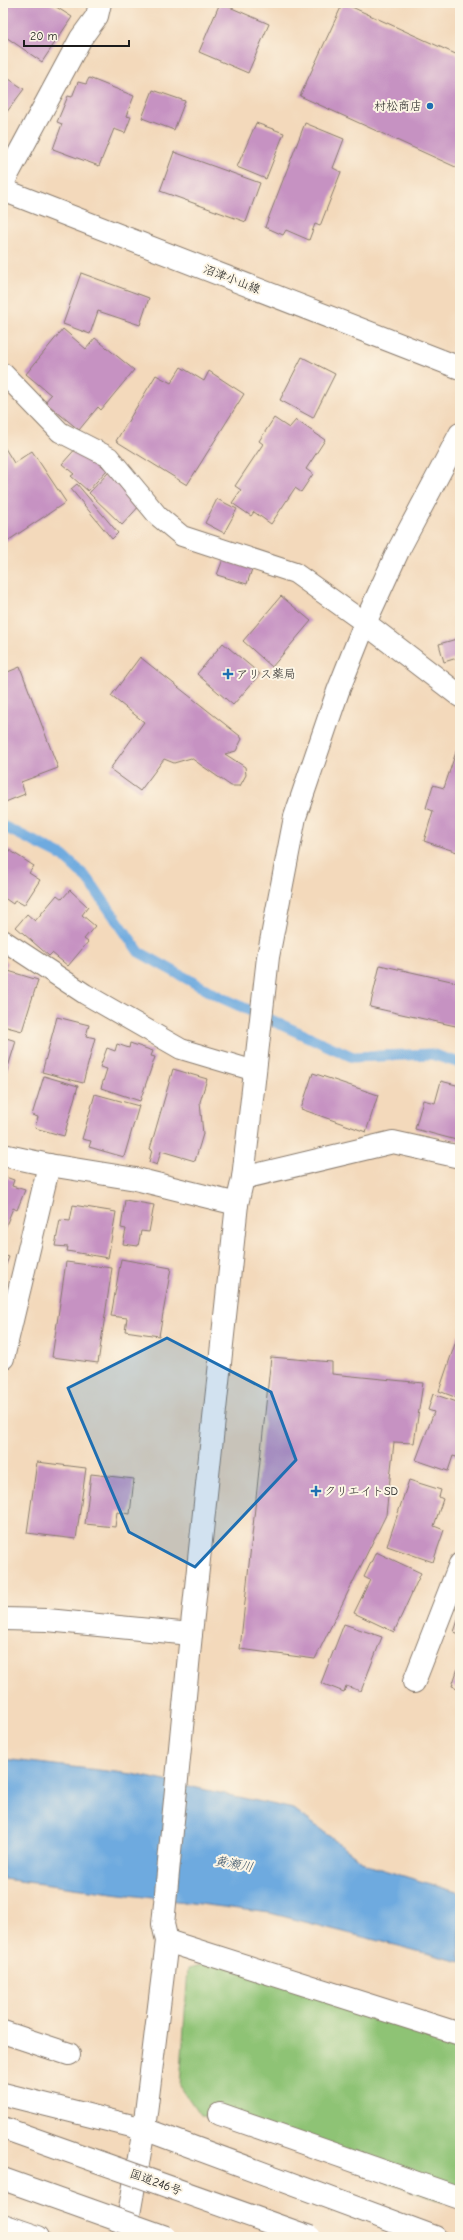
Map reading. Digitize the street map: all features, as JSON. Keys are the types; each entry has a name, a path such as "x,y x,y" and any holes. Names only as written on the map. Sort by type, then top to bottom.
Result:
{"main road":[{"path":"3,183 81,38 97,16 100,3"},
{"name":"沼津小山線","path":"3,190 460,368"},
{"path":"125,2237 144,2129 165,1933 191,1643 237,1204 243,1178 268,957 295,818 338,691 365,623 399,549 460,434"},
{"path":"365,623 460,696"},
{"path":"243,1178 393,1142 460,1157"},
{"path":"3,1154 50,1165 136,1179 237,1204"},
{"path":"3,1358 50,1165"},
{"path":"414,1682 460,1564"},
{"path":"3,1619 48,1620 191,1643"},
{"path":"165,1933 460,2034"},
{"path":"3,2032 69,2054"},
{"path":"3,2094 144,2129 435,2237"},
{"path":"220,2114 460,2198"},
{"name":"国道246号","path":"3,2128 310,2237"},
{"path":"3,2179 166,2237"},
{"path":"3,2225 38,2237"}],"lane":[{"path":"3,373 60,432 108,457 158,516 182,536 295,573 365,623"},
{"path":"3,940 85,994 181,1049 255,1071"}],"highlighted area":[{"path":"167,1338 271,1392 296,1460 195,1567 129,1532 68,1388"}],"green space":[{"path":"216,1962 460,2040 460,2208 200,2115 180,2086 188,1968"}],"water":[{"name":"黄瀬川","path":"3,1759 133,1774 294,1809 367,1865 460,1893 460,1962 270,1913 3,1879"}],"building":[{"path":"3,3 50,3 72,17 42,62 3,35"},
{"path":"220,3 269,24 248,73 199,52"},
{"path":"343,3 460,56 460,169 300,96"},
{"path":"3,75 24,89 3,117"},
{"path":"89,78 134,96 126,116 131,117 125,133 114,129 99,166 53,149 62,124 57,122 68,96 72,97 78,82 86,84"},
{"path":"153,90 185,101 174,130 142,118"},
{"path":"256,123 284,133 266,179 237,167"},
{"path":"305,123 344,139 333,168 341,172 320,226 315,224 309,240 286,230 283,235 265,227"},
{"path":"174,152 260,183 246,222 160,191"},
{"path":"81,273 149,298 140,325 98,311 90,334 63,324"},
{"path":"63,329 86,349 95,338 134,370 101,410 98,407 79,430 45,402 51,395 26,374"},
{"path":"302,357 335,374 313,418 280,400"},
{"path":"181,367 204,381 209,371 244,394 187,485 116,441 156,375 171,383"},
{"path":"274,418 289,428 296,420 325,440 306,469 313,474 301,492 295,488 271,524 254,512 251,516 232,503 241,490 235,486 263,444 259,441"},
{"path":"3,445 14,463 32,451 66,502 3,544"},
{"path":"78,446 107,470 88,491 71,476 74,474 62,464"},
{"path":"109,472 142,503 122,525 89,493"},
{"path":"77,484 118,533 112,539 71,489"},
{"path":"217,499 237,509 224,533 205,523"},
{"path":"223,559 252,569 247,584 217,575"},
{"path":"281,596 311,621 272,667 243,641"},
{"path":"460,638 460,668 457,658 444,662 439,644"},
{"name":"アリス薬局","path":"223,643 260,674 233,705 197,674"},
{"path":"140,657 240,736 242,739 236,751 225,754 245,767 246,775 240,786 231,786 191,758 174,763 164,759 140,791 110,769 144,722 111,696"},
{"path":"20,667 58,768 21,782 25,794 3,803 3,674"},
{"path":"457,749 460,750 460,853 424,841 433,811 426,808 433,785 444,788"},
{"path":"3,846 34,866 29,873 40,880 24,905 15,900 13,904 3,897"},
{"path":"70,890 88,907 82,915 95,926 84,939 88,942 68,966 52,953 49,956 16,927 27,914 35,921 57,895 62,899"},
{"path":"3,961 8,962 5,970 38,980 22,1031 3,1026"},
{"path":"380,965 460,983 460,1027 370,1007"},
{"path":"57,1017 89,1025 86,1036 95,1038 83,1083 42,1072"},
{"path":"3,1037 16,1041 4,1080 3,1079"},
{"path":"130,1043 153,1051 151,1056 155,1057 140,1101 101,1088 107,1069 100,1067 107,1048 115,1051 117,1044 129,1048"},
{"path":"173,1069 207,1079 200,1102 203,1134 195,1161 161,1151 157,1165 149,1162 152,1150 150,1149"},
{"path":"313,1073 378,1095 366,1132 301,1109"},
{"path":"44,1076 78,1086 64,1136 35,1128 38,1117 32,1115"},
{"path":"441,1081 460,1086 460,1141 415,1129 423,1100 435,1103"},
{"path":"95,1094 139,1106 124,1157 89,1147 91,1141 82,1139"},
{"path":"3,1176 14,1180 12,1186 25,1190 17,1210 13,1208 3,1233"},
{"path":"125,1200 154,1205 149,1232 141,1231 138,1246 123,1244 126,1229 121,1228"},
{"path":"73,1205 116,1212 108,1258 67,1251 68,1247 55,1246 60,1220 70,1221"},
{"path":"3,1255 9,1257 3,1272"},
{"path":"121,1259 171,1268 159,1336 125,1331 127,1318 111,1316"},
{"path":"66,1262 112,1268 98,1363 52,1357"},
{"path":"458,1335 460,1336 460,1399 439,1391"},
{"path":"271,1357 332,1362 332,1374 423,1383 414,1443 394,1442 386,1515 315,1659 240,1649"},
{"path":"433,1394 460,1403 460,1458 453,1456 448,1471 416,1460 434,1412 428,1410"},
{"path":"37,1462 86,1468 76,1539 27,1533"},
{"path":"91,1474 134,1479 130,1514 117,1512 115,1527 85,1524"},
{"path":"409,1480 441,1490 439,1497 443,1499 434,1526 444,1530 433,1562 387,1546"},
{"path":"376,1552 421,1573 394,1632 354,1613 370,1580 364,1577"},
{"path":"460,1614 460,1634 454,1632"},
{"path":"344,1624 382,1637 361,1691 346,1686 344,1692 321,1683"},
{"path":"460,1662 460,1689 452,1686"}],"waterway":[{"path":"3,826 63,856 88,879 139,952 220,997 353,1057 431,1054 460,1063"}],"place":[{"name":"村松商店","path":"430,106"},
{"name":"アリス薬局","path":"228,674"},
{"name":"クリエイトSD","path":"316,1491"}]}
